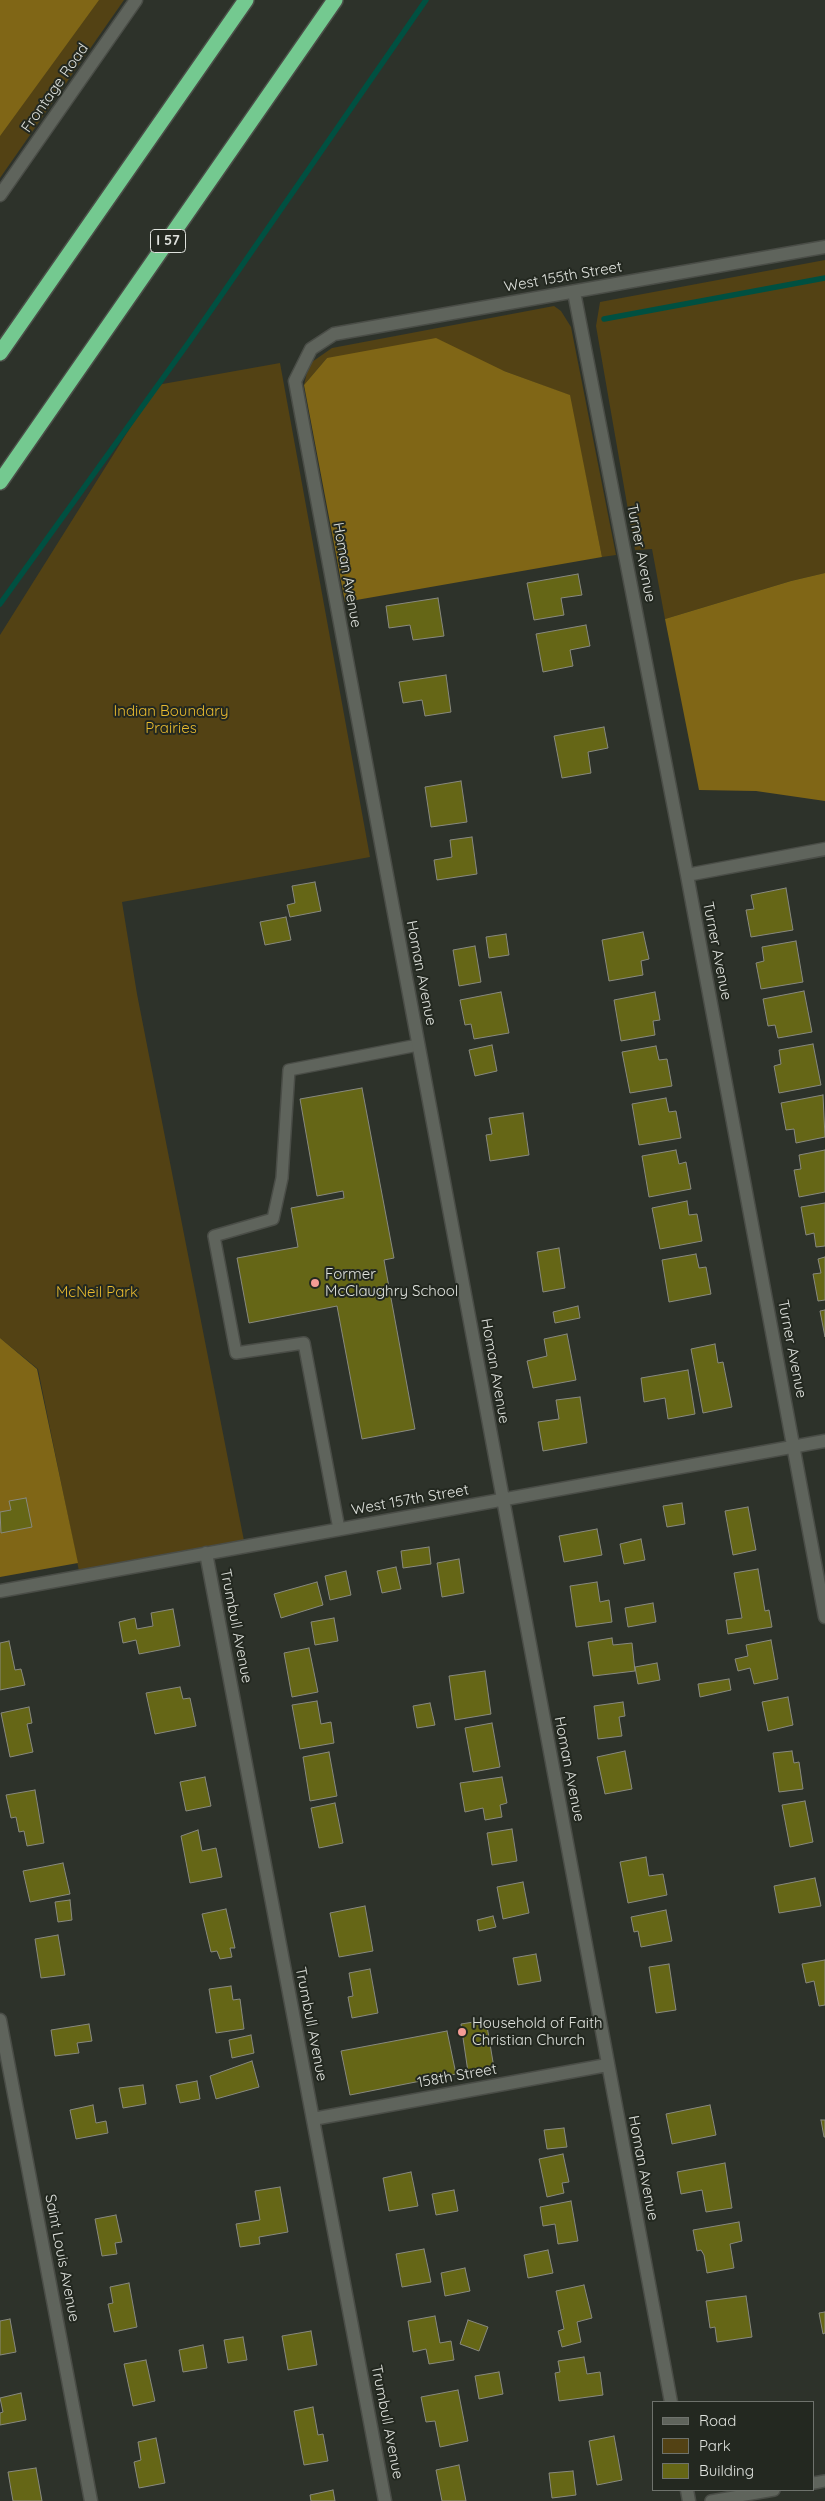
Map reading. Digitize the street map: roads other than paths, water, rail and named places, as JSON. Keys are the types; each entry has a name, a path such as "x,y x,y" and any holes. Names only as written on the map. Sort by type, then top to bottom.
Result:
{"highway":[{"path":"0,353 246,0"},
{"name":"I 57","path":"0,482 335,0"}],"street":[{"name":"Frontage Road","path":"0,196 136,0"},
{"name":"West 155th Street","path":"311,349 334,334 825,247"},
{"name":"Turner Avenue","path":"574,292 686,875 825,1617"},
{"name":"Homan Avenue","path":"311,349 295,381 671,2401"},
{"path":"686,875 825,849"},
{"name":"West 157th Street","path":"0,1591 825,1441"},
{"name":"Trumbull Avenue","path":"206,1553 385,2501"},
{"name":"Saint Louis Avenue","path":"0,2020 91,2501"},
{"name":"158th Street","path":"313,2119 608,2065"}],"lane":[{"path":"339,1529 304,1343 236,1353 214,1236 273,1219 282,1178 289,1070 418,1045"},
{"path":"711,2501 768,2491"}],"waterway":[{"path":"0,604 189,342 426,0"},
{"path":"604,319 825,278"}],"place":[{"name":"Former McClaughry School","path":"315,1283"},
{"name":"Household of Faith Christian Church","path":"462,2032"}],"park label":[{"name":"Indian Boundary Prairies","path":"171,720"},
{"name":"McNeil Park","path":"97,1292"}]}
